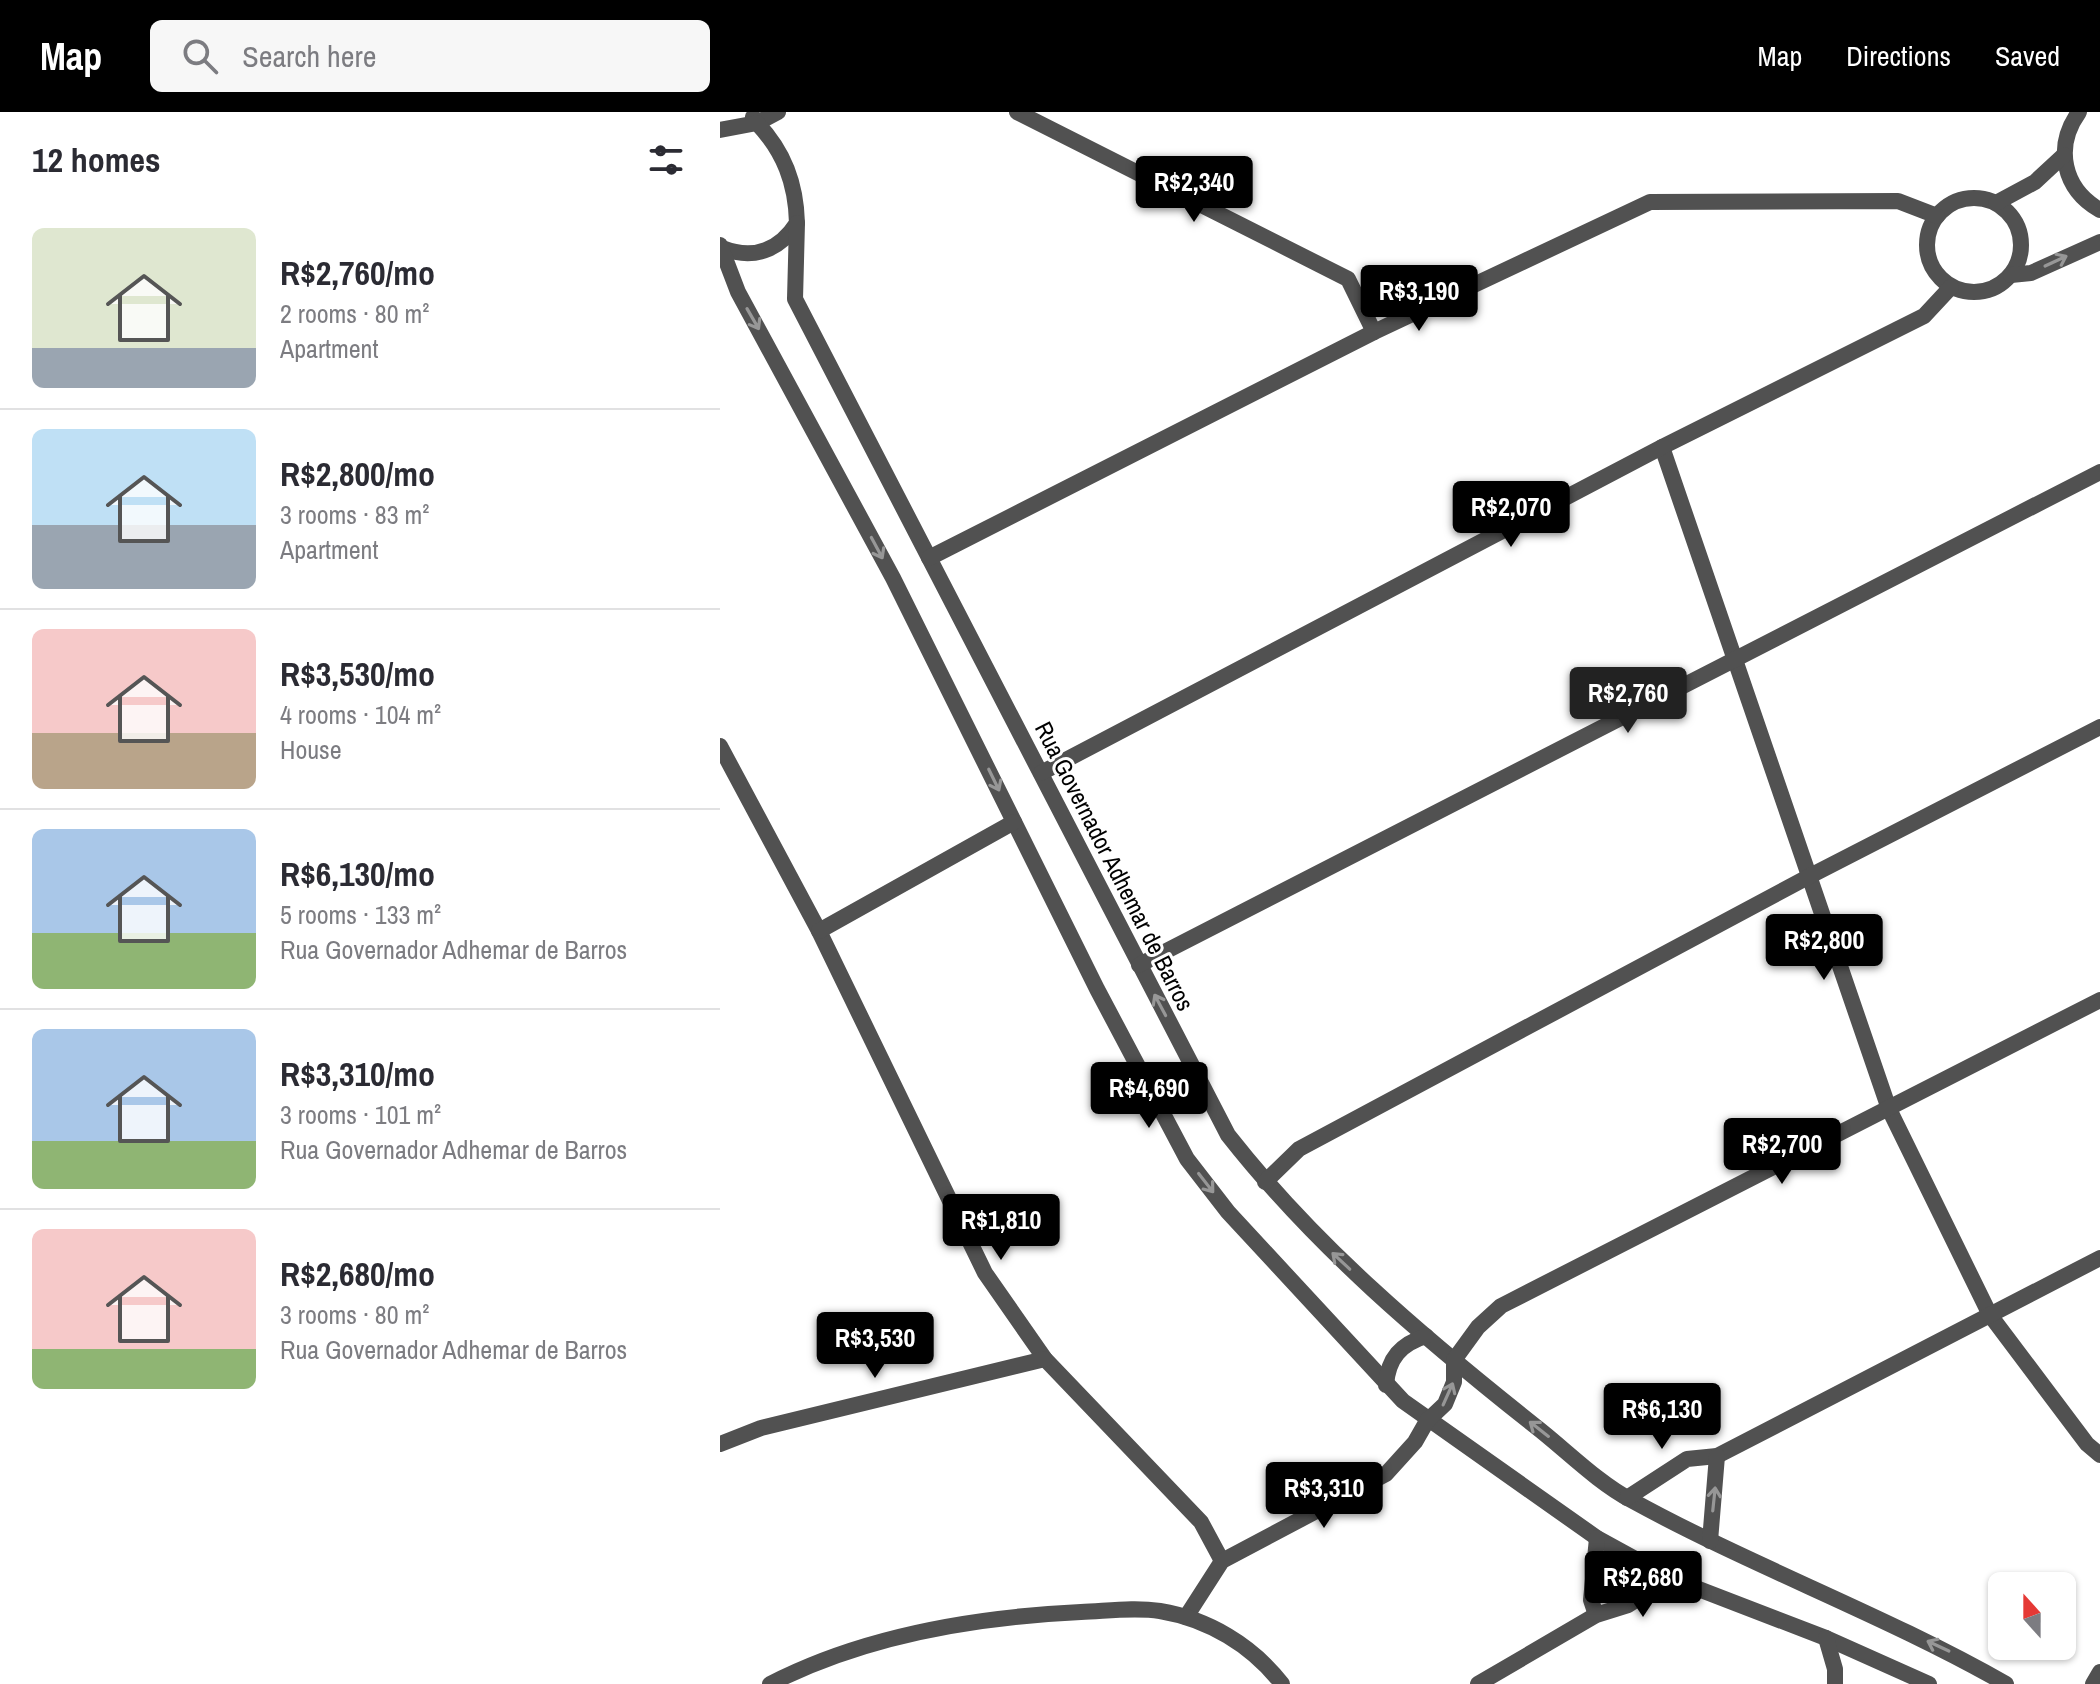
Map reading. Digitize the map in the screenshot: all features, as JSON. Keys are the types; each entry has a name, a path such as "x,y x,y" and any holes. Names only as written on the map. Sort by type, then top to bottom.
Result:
{"street":[{"path":"720,130 753,117 778,112"},
{"path":"1017,112 1348,279 1374,332"},
{"path":"2079,112 2067,133 2064,155 2068,177 2080,196 2100,210"},
{"name":"Rua Governador Adhemar de Barros","path":"753,117 779,150 787,166 796,203 795,299 1228,1135 1265,1182 1336,1258 1454,1360 1627,1498 1710,1541 1949,1652 2006,1684"},
{"path":"1996,203 2035,182 2064,155"},
{"path":"1980,198 1996,203 2009,214 2018,228 2021,244 2019,260 2011,275 1983,292 1967,292 1951,287 1938,277 1928,255 1929,231 1937,216 1949,205 1964,199 1980,198"},
{"path":"929,558 1374,332 1650,202 1898,201 1937,216"},
{"path":"721,246 736,253 766,251 779,245 797,223"},
{"path":"2011,275 2031,273 2100,242"},
{"path":"721,246 738,292 893,578 1187,1159 1228,1212 1386,1385 1427,1421 1597,1538 1670,1578 1826,1638 1929,1684"},
{"path":"1041,773 1662,447 1924,316 1951,287"},
{"path":"1662,447 1737,657 1808,877 1889,1109 1990,1315 2087,1444 2100,1455"},
{"path":"1139,965 2100,472"},
{"path":"1265,1182 1299,1149 1808,877 2100,727"},
{"path":"720,746 819,931 985,1273 1045,1359 1201,1522 1222,1561"},
{"path":"819,931 1014,822"},
{"path":"1186,1617 1222,1561 1386,1474 1415,1442 1427,1421 1437,1413 1450,1393 1454,1360 1478,1327 1501,1306 2100,1000"},
{"path":"1627,1498 1687,1459 1717,1456 2100,1258"},
{"path":"1386,1385 1393,1357 1413,1340 1426,1336"},
{"path":"720,1444 761,1428 1045,1359"},
{"path":"1710,1541 1717,1456"},
{"path":"1596,1615 1591,1600 1597,1538"},
{"path":"1478,1684 1596,1615 1628,1605 1670,1578"},
{"path":"770,1684 845,1651 894,1638 993,1619 1130,1609 1186,1617 1238,1642 1282,1684"},
{"path":"1826,1638 1835,1684"},
{"path":"2093,1684 2100,1672"}]}
